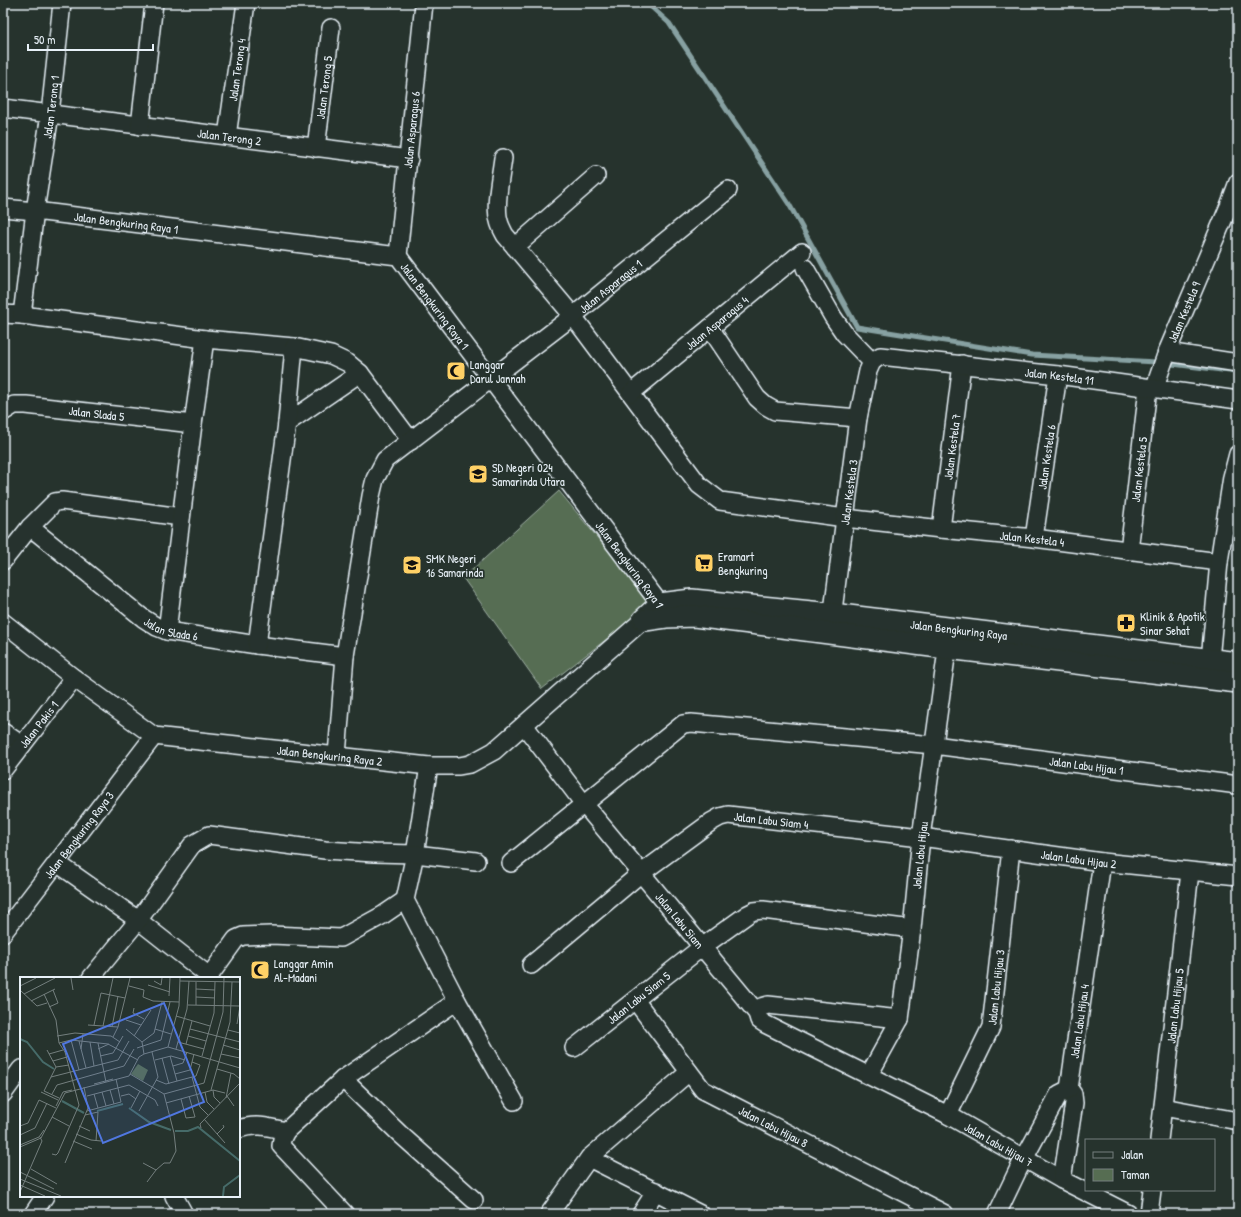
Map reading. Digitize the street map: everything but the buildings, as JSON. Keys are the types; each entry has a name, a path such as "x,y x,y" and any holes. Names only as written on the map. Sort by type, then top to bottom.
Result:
{"street":[{"name":"Jalan Terong 1","path":"22,315 35,211 50,114 62,3"},
{"path":"140,126 154,3"},
{"name":"Jalan Terong 4","path":"228,136 246,3"},
{"name":"Jalan Asparagus 6","path":"398,256 424,3"},
{"name":"Jalan Terong 5","path":"316,148 331,28"},
{"name":"Jalan Terong 2","path":"3,108 409,159"},
{"name":"Jalan Kestela 4","path":"503,158 498,210 499,221 505,235 573,316 699,485 720,501 845,518 1034,538 1219,562"},
{"path":"515,247 596,176"},
{"name":"Jalan Kestela 9","path":"1238,182 1234,209 1166,356 1238,363"},
{"name":"Jalan Asparagus 1","path":"337,755 345,656 371,496 378,470 385,460 573,316 728,190"},
{"name":"Jalan Bengkuring Raya 1","path":"3,208 398,256 490,380 672,609"},
{"name":"Jalan Asparagus 4","path":"631,393 710,328 804,260 833,317 844,333 876,359"},
{"path":"3,314 22,315 205,339 294,347 331,355 348,363 360,373 411,441"},
{"path":"710,328 757,398 766,406 775,411 858,418"},
{"path":"167,631 205,339"},
{"path":"257,645 287,423 294,347"},
{"name":"Jalan Kestela 5","path":"1129,551 1153,387 1166,356"},
{"name":"Jalan Kestela 11","path":"876,359 962,364 1153,387 1238,400"},
{"name":"Jalan Kestela 3","path":"831,624 858,418 868,371 876,359"},
{"name":"Jalan Kestela 7","path":"941,529 962,364"},
{"path":"287,423 360,373"},
{"name":"Jalan Kestela 6","path":"1034,538 1058,375"},
{"name":"Jalan Slada 5","path":"3,412 14,405 26,405 193,424"},
{"path":"1209,669 1219,562 1232,477 1238,454"},
{"path":"3,560 30,527 54,502 62,500 181,517"},
{"name":"Jalan Slada 6","path":"30,527 143,618 157,627 167,631 257,645 345,656"},
{"name":"Jalan Bengkuring Raya","path":"672,609 692,600 831,624 1209,669 1238,682"},
{"name":"Jalan Bengkuring Raya 2","path":"154,736 429,766 459,766 470,764 494,751 643,620 672,609"},
{"path":"3,622 74,678 154,736"},
{"name":"Jalan Labu Hijau","path":"869,1075 900,1018 912,929 921,837 949,638"},
{"name":"Jalan Bengkuring Raya","path":"1209,669 1238,663"},
{"name":"Jalan Pakis 1","path":"3,770 74,678"},
{"name":"Jalan Labu Hijau 1","path":"511,863 683,724 691,723 934,745 1238,785"},
{"name":"Jalan Labu Siam","path":"524,725 584,804 640,874 757,1013 760,1020 765,1024 869,1075"},
{"path":"3,732 22,744"},
{"name":"Jalan Bengkuring Raya 3","path":"3,933 154,736"},
{"path":"429,766 415,854 405,900 457,1001 514,1101"},
{"name":"Jalan Labu Siam 4","path":"531,965 640,874 720,817 728,815 921,837"},
{"path":"92,977 138,920 192,845 209,835 325,850 415,854 476,861"},
{"name":"Jalan Labu Hijau 2","path":"921,837 1102,862 1238,876"},
{"name":"Jalan Labu Hijau 3","path":"948,1115 990,1027 1011,849"},
{"name":"Jalan Labu Hijau 4","path":"1062,1180 1074,1103 1073,1094 1069,1089 1102,862"},
{"path":"57,863 138,920 208,977 236,939 243,936 271,935 341,938 383,916 405,900"},
{"name":"Jalan Labu Hijau 5","path":"1159,1139 1190,872"},
{"name":"Jalan Labu Siam 5","path":"574,1048 702,947 754,911 763,910 912,929"},
{"name":"Jalan Labu Hijau 8","path":"635,1000 703,1090 944,1214"},
{"path":"345,1214 281,1146 282,1139 286,1131 343,1079 457,1001"},
{"path":"757,1013 761,1007 768,1005 900,1018"},
{"path":"3,1094 20,1070"},
{"path":"549,1214 589,1158 689,1072"},
{"name":"Jalan Labu Hijau 7","path":"869,1075 948,1115 1062,1180 1129,1214"},
{"path":"343,1079 400,1134 474,1200"},
{"path":"997,1214 1018,1170 1059,1094 1069,1089"},
{"path":"1163,1107 1238,1121"},
{"path":"240,1128 245,1126 259,1125 286,1131"},
{"path":"589,1158 700,1214"},
{"path":"641,1214 656,1191"},
{"path":"1149,1214 1152,1191"},
{"path":"33,1214 44,1197"}],"green space":[{"path":"559,491 652,604 542,689 463,578"}],"waterway":[{"path":"647,3 669,23 789,204 857,327 1032,355 1156,362 1238,372"}],"place":[{"name":"Langgar Darul Jannah","path":"456,371"},
{"name":"SD Negeri 024 Samarinda Utara","path":"478,474"},
{"name":"Eramart Bengkuring","path":"704,563"},
{"name":"SMK Negeri 16 Samarinda","path":"412,565"},
{"name":"Klinik & Apotik Sinar Sehat","path":"1126,623"},
{"name":"Langgar Amin Al-Madani","path":"260,970"}]}
